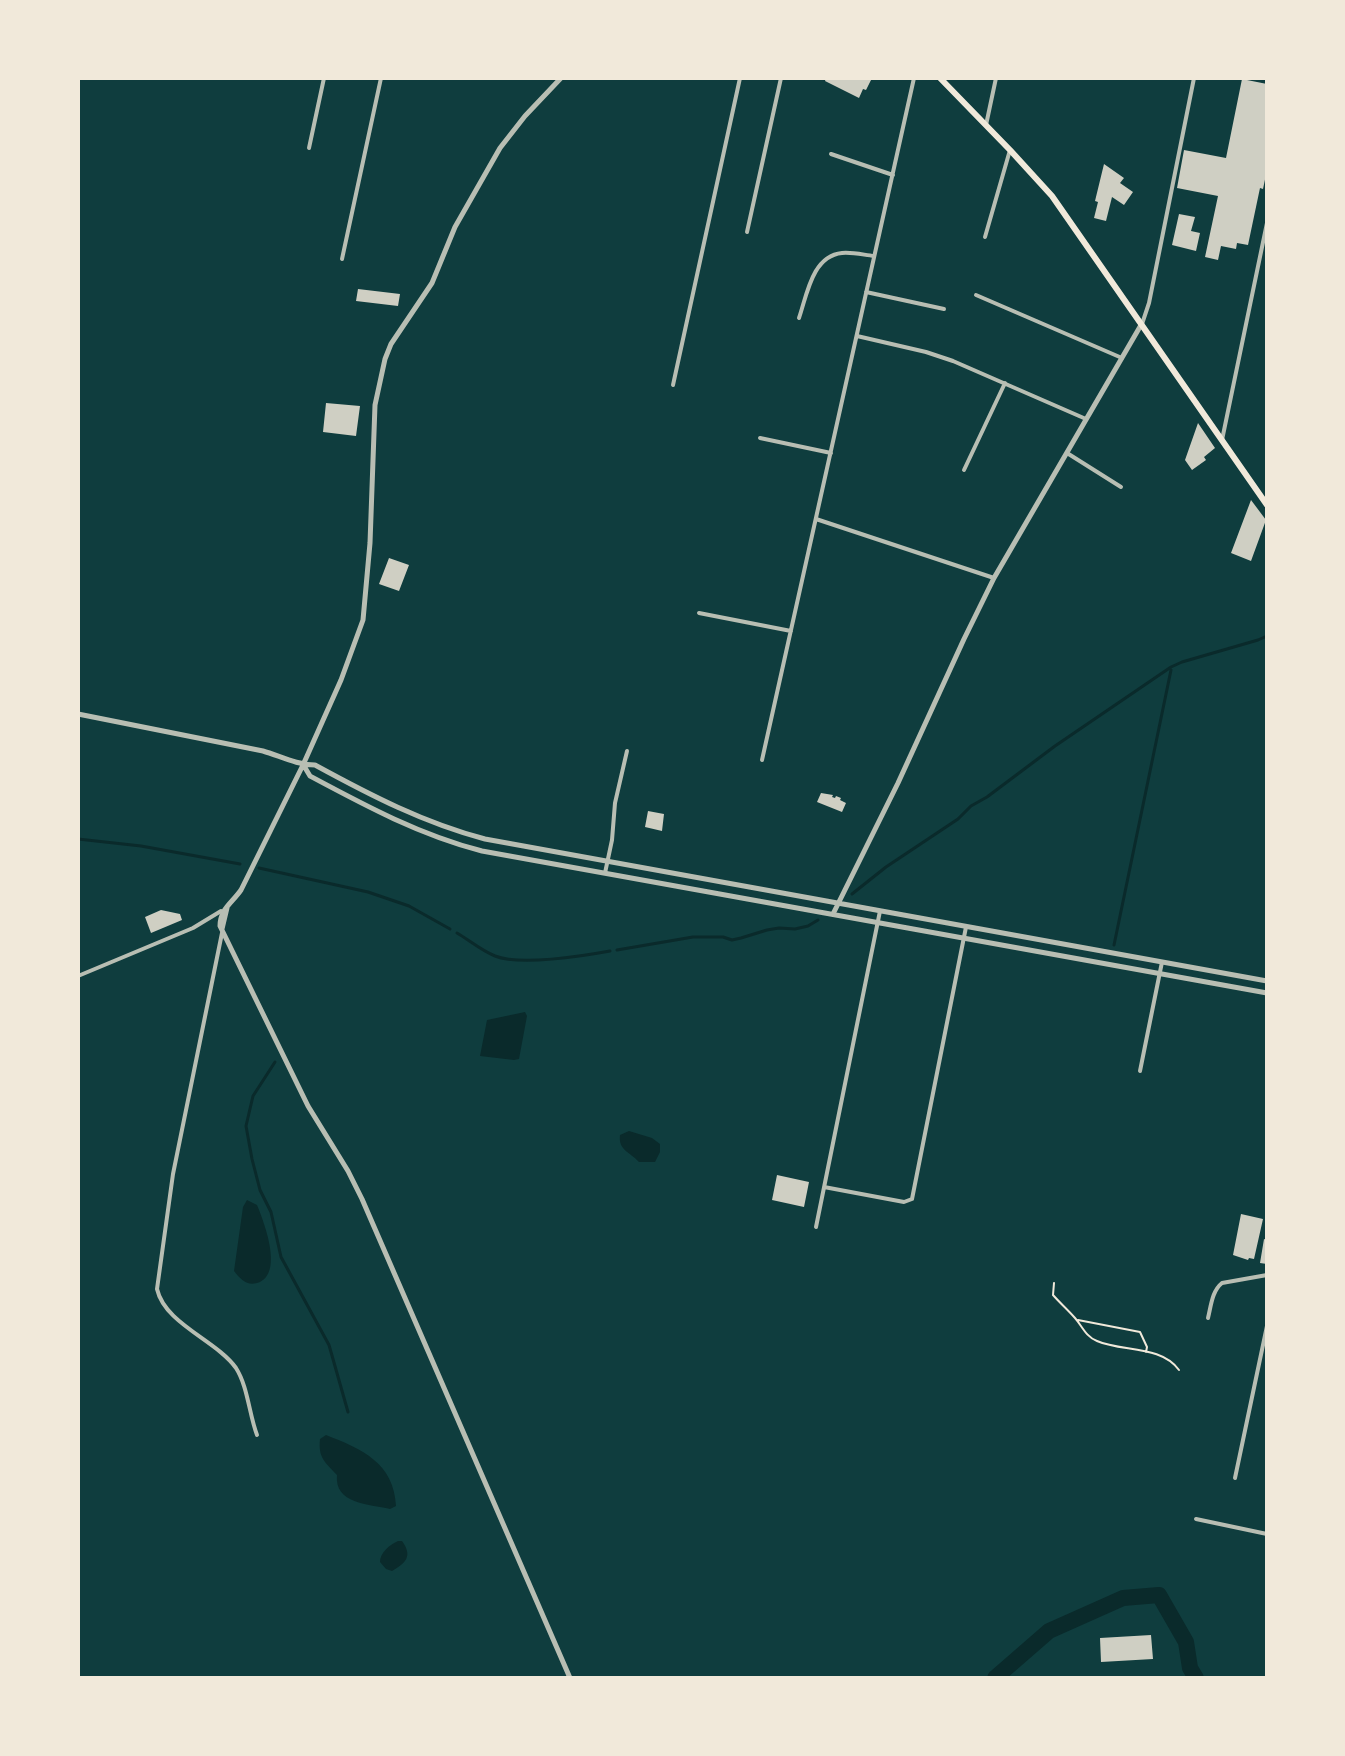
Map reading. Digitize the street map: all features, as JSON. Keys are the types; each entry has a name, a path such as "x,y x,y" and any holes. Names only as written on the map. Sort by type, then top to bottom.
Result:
{"main road":[{"path":"940,78 1052,196 1267,505"}],"street":[{"path":"309,148 324,78"},
{"path":"342,259 381,78"},
{"path":"78,976 193,928 221,911 241,890 303,765 341,680 363,620 370,543 375,405 385,359 391,344 432,283 460,218 500,148 561,78"},
{"path":"673,385 740,78"},
{"path":"747,232 781,78"},
{"path":"762,760 914,78"},
{"path":"986,125 996,78"},
{"path":"833,914 994,578 1142,324 1194,78"},
{"path":"985,237 1010,150"},
{"path":"831,154 893,175"},
{"path":"1222,440 1267,223"},
{"path":"799,318 821,262 843,253 874,256"},
{"path":"866,292 944,309"},
{"path":"976,295 1122,358"},
{"path":"857,336 940,356 1086,419"},
{"path":"964,470 1005,383"},
{"path":"760,438 831,453"},
{"path":"1067,453 1121,487"},
{"path":"816,519 994,578"},
{"path":"699,613 791,631"},
{"path":"78,714 263,751 303,765 315,765 410,814 485,839 1267,981"},
{"path":"605,873 615,803 627,751"},
{"path":"303,765 310,776 380,813 431,835 482,851 1267,993"},
{"path":"482,851 485,839"},
{"path":"732,896 734,884"},
{"path":"227,906 171,1185 157,1289 167,1310 237,1370 257,1435"},
{"path":"221,911 219,922 222,930 308,1106 356,1186 570,1678"},
{"path":"816,1227 880,911"},
{"path":"824,1187 904,1202 914,1196 966,927"},
{"path":"1140,1071 1162,962"},
{"path":"1208,1318 1215,1293 1222,1283 1267,1275"},
{"path":"1235,1478 1267,1326"},
{"path":"1196,1519 1267,1534"}],"path":[{"path":"1054,1283 1053,1295 1095,1341 1172,1360 1179,1370"},
{"path":"1077,1319 1140,1332 1146,1352"}],"water":[{"path":"525,1012 527,1016 519,1059 480,1056 487,1020"},
{"path":"629,1131 652,1138 660,1144 655,1162 639,1162 623,1147 620,1135"},
{"path":"247,1200 257,1205 271,1257 267,1276 252,1284 242,1280 234,1271 243,1207"},
{"path":"326,1435 363,1452 382,1468 394,1491 396,1506 390,1509 363,1504 341,1492 337,1475 320,1451 320,1439"},
{"path":"398,1541 402,1541 407,1555 404,1562 392,1571 386,1569 380,1559"}],"building":[{"path":"826,78 872,78 859,98 825,81"},
{"path":"1242,79 1267,84 1267,170 1248,245 1237,243 1236,249 1221,246 1218,260 1205,257 1218,196 1177,188 1184,150 1226,158"},
{"path":"1104,164 1124,178 1120,183 1133,192 1124,205 1112,197 1106,221 1094,218"},
{"path":"1179,214 1195,217 1191,231 1200,233 1196,251 1172,245"},
{"path":"358,289 400,294 398,306 356,301"},
{"path":"326,403 360,406 356,436 323,432"},
{"path":"1198,423 1215,448 1204,457 1206,460 1192,470 1185,460"},
{"path":"1251,500 1266,520 1251,561 1231,553"},
{"path":"389,558 409,565 399,591 379,584"},
{"path":"821,793 841,798 846,803 842,812 817,802"},
{"path":"648,811 664,814 662,831 645,827"},
{"path":"161,910 180,914 182,920 151,933 145,917"},
{"path":"777,1175 809,1182 804,1207 772,1200"},
{"path":"1241,1214 1263,1219 1254,1259 1233,1255"},
{"path":"1264,1239 1267,1240 1267,1264 1260,1263"},
{"path":"1151,1635 1153,1659 1101,1662 1100,1638"}],"waterway":[{"path":"852,894 1055,746 1171,667 1267,636"},
{"path":"1114,945 1171,670"},
{"path":"78,839 141,846 240,864"},
{"path":"259,868 368,892 409,906 450,929"},
{"path":"617,950 693,937 732,940 767,930 808,926 818,920"},
{"path":"457,933 490,954 506,959 552,959 610,951"},
{"path":"275,1062 253,1096 246,1126 252,1159 260,1190 271,1212 281,1257 329,1345 348,1412"},
{"path":"995,1678 1049,1631 1123,1598 1159,1595 1186,1642 1190,1668 1196,1678"}]}
